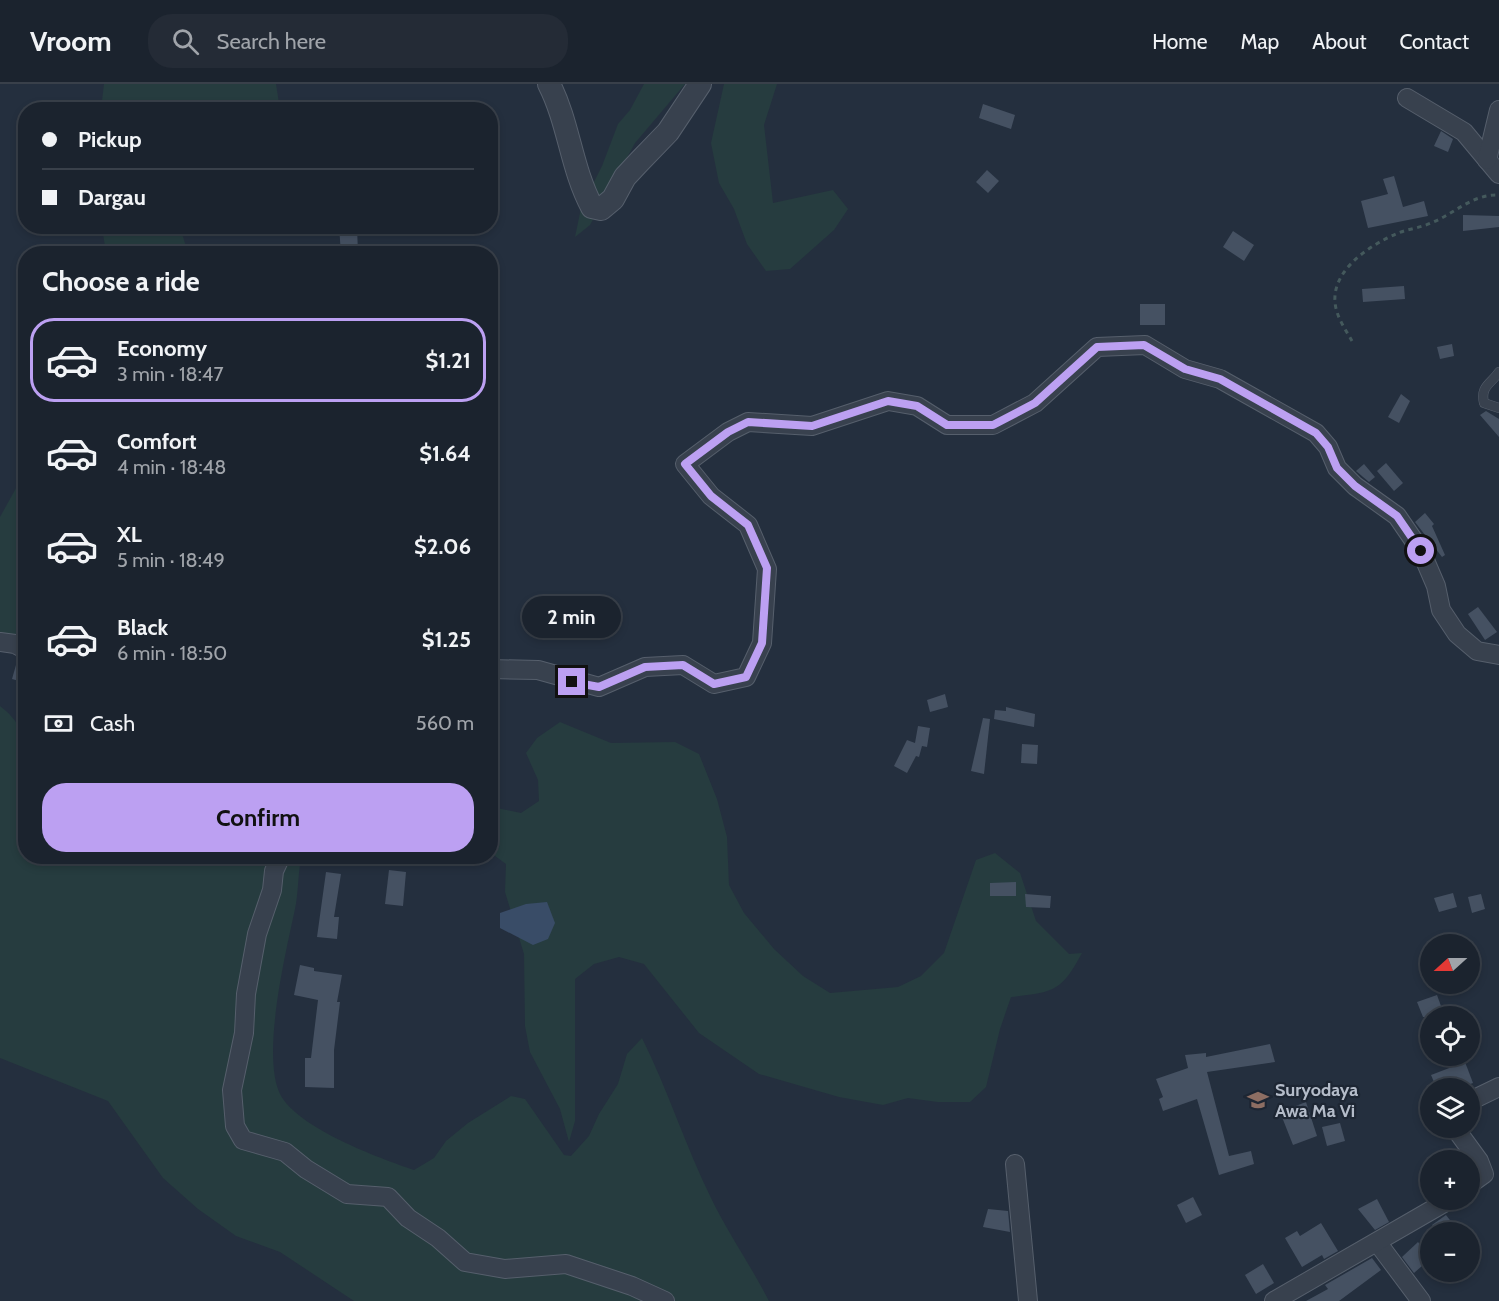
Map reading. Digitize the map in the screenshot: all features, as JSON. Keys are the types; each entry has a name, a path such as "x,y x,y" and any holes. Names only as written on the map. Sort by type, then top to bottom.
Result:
{"street":[{"path":"549,84 560,113 578,179 592,207 601,209 613,199 625,177 668,132 700,84"},
{"path":"1404,91 1464,132 1493,167"},
{"path":"1493,167 1499,110"},
{"path":"498,669 538,670 599,687 645,667 683,665 714,684 746,677 762,643 767,568 748,525 711,496 685,464 728,432 748,422 812,426 888,401 917,406 947,425 993,425 1035,403 1097,347 1144,345 1185,369 1220,379 1316,433 1328,447 1337,468 1355,486 1397,516 1421,551 1436,586 1441,610 1457,634 1477,651 1499,656"},
{"path":"0,642 18,646"},
{"path":"277,864 274,871 272,890 257,934 246,994 244,1033 232,1090 235,1126 243,1140 285,1152 306,1169 347,1194 388,1197 408,1218 438,1238 465,1262 505,1269 566,1264 632,1286 665,1301"},
{"path":"1480,1096 1499,1087"},
{"path":"1015,1164 1028,1301"},
{"path":"1480,1164 1484,1174 1480,1177"},
{"path":"1274,1301 1432,1210"},
{"path":"1377,1242 1421,1301"}],"lane":[{"path":"1499,372 1486,383 1482,396 1484,403 1499,408"}],"path":[{"path":"1352,341 1336,311 1337,282 1349,266 1377,243 1397,233 1432,223 1469,202 1499,195"}],"green space":[{"path":"104,84 276,84 279,102 102,102"},
{"path":"644,84 685,84 635,143 590,225 575,237 581,208 602,166 618,124 630,110"},
{"path":"724,84 777,84 764,125 773,203 833,190 848,209 834,230 790,269 766,271 747,244 734,209 719,183 711,143"},
{"path":"103,234 182,234 186,246 105,246"},
{"path":"18,485 18,641 0,642 0,517"},
{"path":"0,706 18,726 18,864 300,864 296,904 277,1003 273,1054 275,1076 280,1094 289,1107 303,1119 361,1150 414,1170 434,1158 446,1141 468,1123 511,1096 525,1099 564,1155 571,1156 589,1136 599,1114 618,1084 627,1054 642,1038 711,1198 769,1301 354,1301 280,1252 236,1236 198,1209 163,1178 108,1101 0,1058"},
{"path":"560,722 611,743 675,742 699,754 717,799 727,837 729,885 744,913 774,949 803,976 830,993 898,987 921,976 944,953 976,860 995,853 1020,873 1036,921 1069,954 1082,953 1068,976 1055,988 1037,994 1011,997 1000,1029 986,1087 970,1102 938,1102 908,1098 883,1105 839,1097 759,1074 699,1033 644,964 619,957 594,964 575,979 575,1121 569,1142 560,1109 530,1052 525,1026 524,954 505,892 506,864 498,858 498,808 521,813 539,801 538,780 526,753 537,738"}],"water":[{"path":"547,902 555,923 548,939 533,945 500,928 500,913 526,904"}],"building":[{"path":"983,104 1015,115 1011,129 979,118"},
{"path":"1441,131 1453,139 1448,152 1434,146"},
{"path":"987,170 999,181 988,193 976,182"},
{"path":"1394,176 1403,207 1424,201 1428,216 1368,228 1361,201 1388,194 1383,179"},
{"path":"1463,215 1499,216 1499,227 1463,231"},
{"path":"1233,231 1254,245 1244,261 1223,247"},
{"path":"340,234 357,234 358,246 340,246"},
{"path":"1404,286 1405,299 1363,302 1362,289"},
{"path":"1140,304 1165,304 1165,325 1140,325"},
{"path":"1452,344 1454,356 1440,359 1437,347"},
{"path":"1401,394 1410,401 1399,423 1388,417"},
{"path":"1486,411 1499,419 1499,437 1480,415"},
{"path":"1386,463 1403,483 1394,491 1377,471"},
{"path":"1364,464 1375,477 1369,482 1356,471"},
{"path":"1425,513 1434,524 1432,526 1445,555 1442,557 1415,522"},
{"path":"1478,607 1497,632 1485,640 1468,614"},
{"path":"18,658 18,681 12,679"},
{"path":"945,694 948,707 930,712 927,700"},
{"path":"1006,707 1035,714 1034,727 994,719 995,710 1006,711"},
{"path":"983,718 990,719 984,774 971,771"},
{"path":"918,726 930,728 927,747 922,746 919,757 916,756 907,773 894,766 907,740 915,743"},
{"path":"1022,744 1038,745 1037,764 1021,763"},
{"path":"389,870 406,872 403,906 385,904"},
{"path":"326,872 341,874 334,917 339,917 337,939 317,937"},
{"path":"1016,882 1016,896 990,896 990,883"},
{"path":"1453,893 1457,907 1439,912 1434,898"},
{"path":"1025,894 1051,896 1050,908 1026,907"},
{"path":"1481,894 1485,909 1472,913 1468,897"},
{"path":"300,965 314,968 314,971 342,975 337,1002 340,1002 334,1050 334,1088 305,1087 305,1058 311,1058 318,1000 294,995"},
{"path":"1437,995 1441,1006 1420,1006 1420,1010 1417,1002"},
{"path":"1270,1044 1275,1062 1207,1072 1229,1156 1251,1151 1254,1164 1219,1175 1197,1099 1163,1111 1159,1099 1163,1097 1156,1079 1188,1068 1185,1055 1206,1053 1206,1057"},
{"path":"1455,1066 1467,1066 1471,1078 1432,1078 1431,1075"},
{"path":"1306,1102 1317,1136 1293,1145 1280,1112"},
{"path":"1340,1123 1345,1141 1327,1146 1322,1127"},
{"path":"1193,1197 1202,1215 1186,1223 1177,1205"},
{"path":"1377,1199 1389,1222 1375,1230 1358,1209"},
{"path":"988,1209 1008,1211 1010,1232 983,1227"},
{"path":"1446,1215 1451,1222 1436,1222"},
{"path":"1321,1223 1338,1251 1324,1259 1322,1255 1302,1267 1285,1238 1297,1231 1300,1236"},
{"path":"1418,1242 1420,1244 1420,1268 1414,1273 1402,1257"},
{"path":"1372,1258 1381,1270 1339,1301 1306,1301 1328,1289 1325,1285"},
{"path":"1263,1264 1274,1283 1256,1294 1245,1275"}],"place":[{"name":"Suryodaya Awa Ma Vi","path":"1258,1100"}],"route":[{"path":"572,682 599,687 645,667 683,665 714,684 746,677 762,643 767,568 748,525 711,496 685,464 728,432 748,422 794,423 812,426 888,401 917,406 947,425 993,425 1035,403 1097,347 1144,345 1185,369 1220,379 1316,433 1328,447 1337,468 1355,486 1397,516 1421,551"}]}
